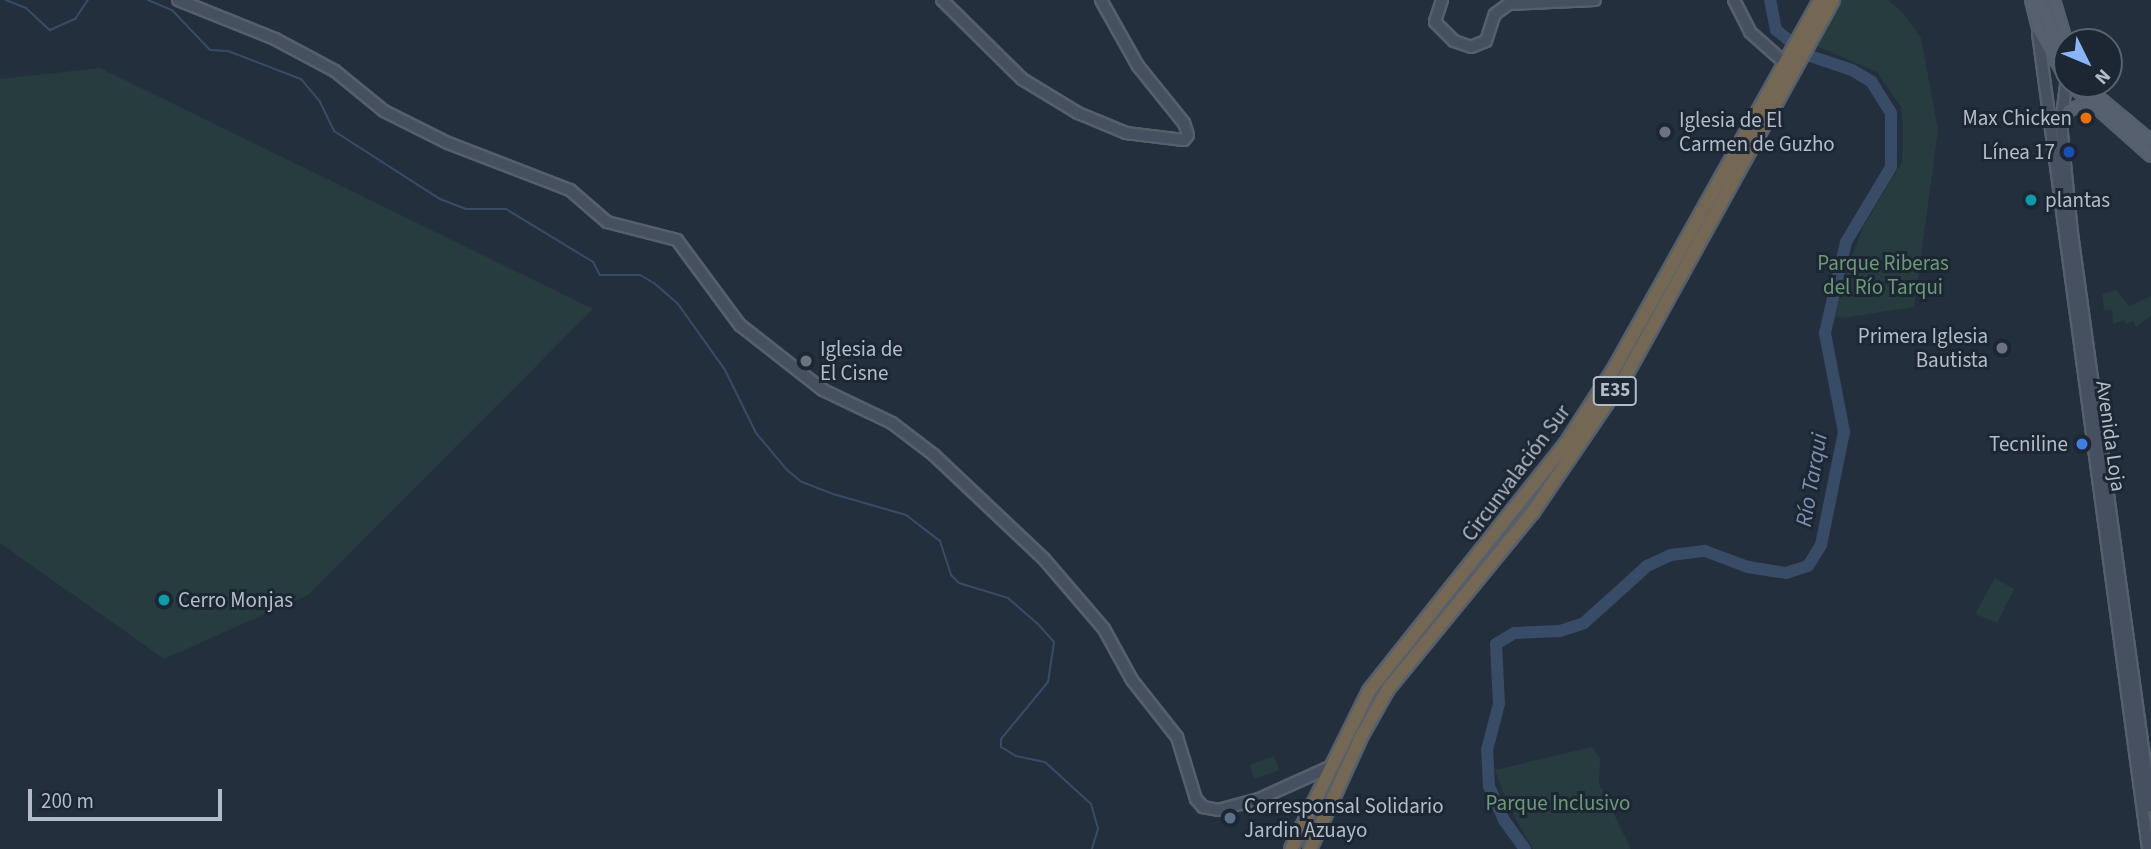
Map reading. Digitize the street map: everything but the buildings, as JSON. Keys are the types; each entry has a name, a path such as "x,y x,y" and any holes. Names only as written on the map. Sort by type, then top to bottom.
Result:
{"highway":[{"name":"Circunvalación Sur","path":"1809,32 1820,0"},
{"name":"Circunvalación Sur","path":"1292,849 1311,803 1391,658 1565,445 1614,369 1809,32 1833,0"},
{"name":"Circunvalación Sur","path":"1310,849 1377,706 1419,647 1575,455 1626,375 1791,62"}],"main road":[{"path":"2031,0 2038,29 2053,51"},
{"path":"2040,0 2053,28"},
{"path":"2054,0 2059,28"},
{"path":"2085,98 2151,153"},
{"path":"2091,98 2151,153"},
{"path":"2095,98 2151,141"},
{"path":"2098,98 2151,133"},
{"path":"2061,123 2069,110 2088,103"}],"street":[{"path":"178,0 275,39 335,71 384,111 448,143 570,190 607,222 677,240 740,325 823,390 892,423 934,455 1044,559 1104,629 1132,680 1177,737 1196,799 1203,807 1228,807 1330,767"},
{"path":"942,0 1022,79 1078,113 1126,133 1184,140 1188,135 1184,122 1138,66 1101,0"},
{"path":"1442,0 1435,22 1454,41 1471,47 1486,41 1496,14 1510,4 1595,0"},
{"path":"1734,0 1750,32 1791,62"},
{"name":"Avenida Loja","path":"2038,29 2148,849"},
{"name":"Avenida Loja","path":"2070,98 2061,123 2151,807"},
{"path":"1297,781 1314,788 1311,803"}],"green space":[{"name":"Parque Riberas del Río Tarqui","path":"1841,0 1888,0 1903,13 1921,38 1938,130 1914,307 1842,318 1835,316 1851,259 1863,227 1902,162 1903,131 1901,107 1877,72 1817,46"},
{"path":"100,68 593,309 308,595 164,659 0,543 0,79"},
{"path":"2116,290 2129,306 2151,296 2151,316 2136,327 2133,321 2126,324 2124,320 2113,324 2112,310 2104,310 2102,294"},
{"path":"1995,578 2014,589 1997,623 1975,614"},
{"name":"Parque Inclusivo","path":"1592,747 1600,758 1599,784 1631,849 1533,849 1508,805 1495,770"},
{"path":"1274,756 1279,770 1255,779 1250,765"}],"waterway":[{"path":"6,0 26,8 50,30 75,19 88,0"},
{"path":"148,0 172,10 210,50 228,51 301,79 320,102 334,131 440,199 466,209 506,209 593,262 600,275 640,275 654,283 678,304 725,370 756,433 787,470 802,482 833,494 906,515 940,541 951,575 959,583 1008,598 1037,623 1054,642 1048,682 1001,739 1001,747 1016,756 1045,762 1091,804 1098,829 1092,849"},
{"name":"Río Tarqui","path":"1525,849 1504,820 1489,786 1487,750 1499,704 1496,644 1514,633 1560,631 1584,623 1647,566 1671,555 1705,551 1748,567 1786,573 1808,566 1821,545 1844,432 1825,333 1846,242 1891,167 1891,113 1872,82 1852,70 1807,55 1776,30 1770,0"}],"tunnel":[{"path":"2047,0 2055,28"}],"place":[{"name":"Max Chicken","path":"2086,118"},
{"name":"Iglesia de El Carmen de Guzho","path":"1665,132"},
{"name":"Línea 17","path":"2069,152"},
{"name":"plantas","path":"2031,200"},
{"name":"Primera Iglesia Bautista","path":"2002,348"},
{"name":"Iglesia de El Cisne","path":"806,361"},
{"name":"Tecniline","path":"2082,444"},
{"name":"Cerro Monjas","path":"164,600"},
{"name":"Corresponsal Solidario Jardin Azuayo","path":"1230,818"}]}
